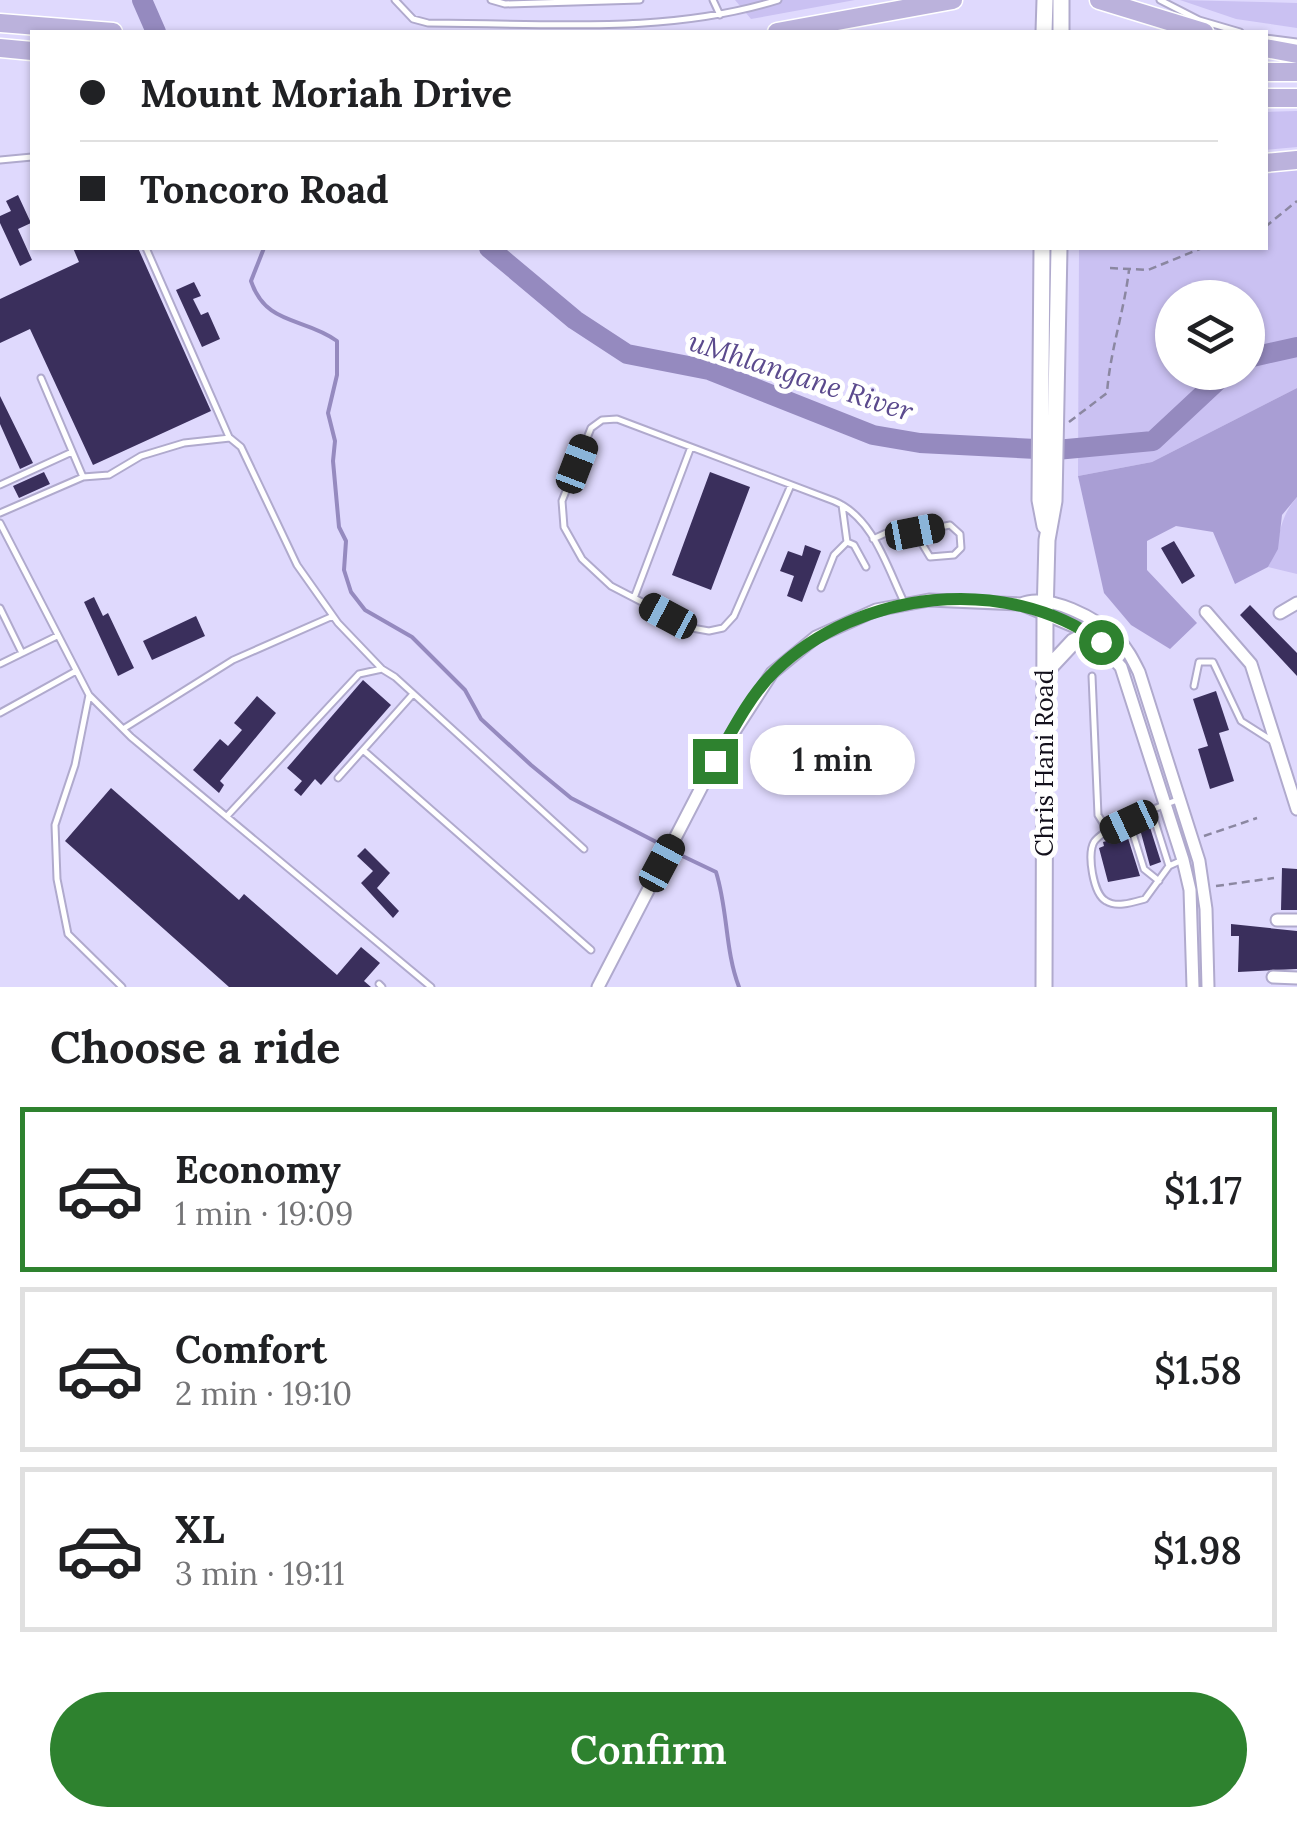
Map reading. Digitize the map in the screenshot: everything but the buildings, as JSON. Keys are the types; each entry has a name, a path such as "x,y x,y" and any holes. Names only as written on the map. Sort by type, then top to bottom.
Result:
{"main road":[{"path":"788,30 953,0"},
{"path":"1044,30 1045,0"},
{"path":"1061,30 1062,0"},
{"path":"1099,0 1197,30"},
{"path":"0,22 90,30"},
{"path":"0,48 30,51"},
{"path":"1268,49 1297,54"},
{"path":"1268,72 1297,72"},
{"path":"1268,98 1297,98"},
{"path":"1268,163 1297,160"},
{"name":"Chris Hani Road","path":"1043,250 1050,276"},
{"name":"Chris Hani Road","path":"1044,987 1050,276 1058,250"},
{"path":"1044,672 1073,642 1090,633"}],"street":[{"path":"598,987 738,720 772,673 816,637 904,602 1046,608 1097,623 1130,653 1198,856 1204,887 1208,987"},
{"path":"1280,613 1297,603"},
{"path":"1046,608 1090,633 1121,667 1184,860 1190,890 1193,987"},
{"path":"1206,612 1251,664 1297,809"},
{"path":"1277,920 1297,920"},
{"path":"1273,977 1297,978"}],"lane":[{"path":"394,0 414,18 428,23 589,23 720,15 778,0"},
{"path":"491,0 506,4 640,0"},
{"path":"713,0 720,15"},
{"path":"1160,0 1199,20 1233,30"},
{"path":"1268,38 1297,42"},
{"path":"0,160 30,156"},
{"path":"147,250 230,438 242,447 297,565 333,616 382,669 584,849"},
{"path":"41,378 83,477"},
{"path":"791,485 734,616 722,628 709,632 692,628 611,586 582,559 564,526 562,500 591,428 602,420 616,418 842,504 873,538 904,602"},
{"path":"0,513 83,477 108,475 141,456 184,443 230,438"},
{"path":"634,598 691,447"},
{"path":"0,485 72,452"},
{"path":"842,504 847,542"},
{"path":"0,523 89,695 123,729 431,987"},
{"path":"873,538 897,528 915,532 950,526 960,534 961,548 954,555 930,557 915,532"},
{"path":"847,542 854,546 866,567"},
{"path":"821,588 834,555 847,542"},
{"path":"0,608 22,654"},
{"path":"123,729 232,660 333,616"},
{"path":"0,664 57,636"},
{"path":"1194,686 1199,662 1213,662 1241,721 1276,743"},
{"path":"228,816 359,674 382,669"},
{"path":"0,713 76,671"},
{"path":"1092,676 1098,815 1108,831"},
{"path":"338,778 413,694"},
{"path":"89,695 75,766 55,824 56,879 68,934 122,987"},
{"path":"363,750 592,950"},
{"path":"1180,799 1108,831 1093,844 1091,856 1101,897 1115,904 1145,899 1170,866 1198,856"},
{"path":"1152,812 1170,866"},
{"path":"1129,822 1144,868 1158,881"}],"path":[{"path":"1268,224 1297,200"},
{"path":"1110,268 1159,267 1197,250"},
{"path":"1068,422 1107,393 1130,270"},
{"path":"1193,840 1257,818"},
{"path":"1204,887 1274,878"}],"shaded area":[{"path":"735,0 855,0 751,19"},
{"path":"1180,0 1297,3 1297,28 1236,19"},
{"path":"1297,111 1297,147 1268,150 1268,112"},
{"path":"1297,167 1297,388 1152,462 1078,476 1079,250 1268,250 1268,171"},
{"path":"1297,388 1297,497 1282,515 1278,549 1268,567 1235,584 1213,532 1176,526 1147,541 1147,570 1197,623 1170,649 1131,625 1104,593 1078,476 1152,462"},
{"path":"1297,497 1297,574 1268,567 1285,515"}],"waterway":[{"name":"uMhlangane River","path":"142,0 155,30"},
{"path":"263,250 251,281 266,306 337,341 337,375 328,413 335,441 339,527 346,541 344,570 351,592 365,610 412,637 465,690 481,719 571,798 666,847"},
{"name":"uMhlangane River","path":"491,250 575,320 627,354 709,370 873,435 920,443 1056,450 1153,441 1208,390"},
{"name":"uMhlangane River","path":"1265,354 1297,347"},
{"path":"674,852 716,872 739,987"}],"route":[{"path":"715,761 772,673 816,637 876,610 929,600 1021,604 1078,627 1101,642"}]}
